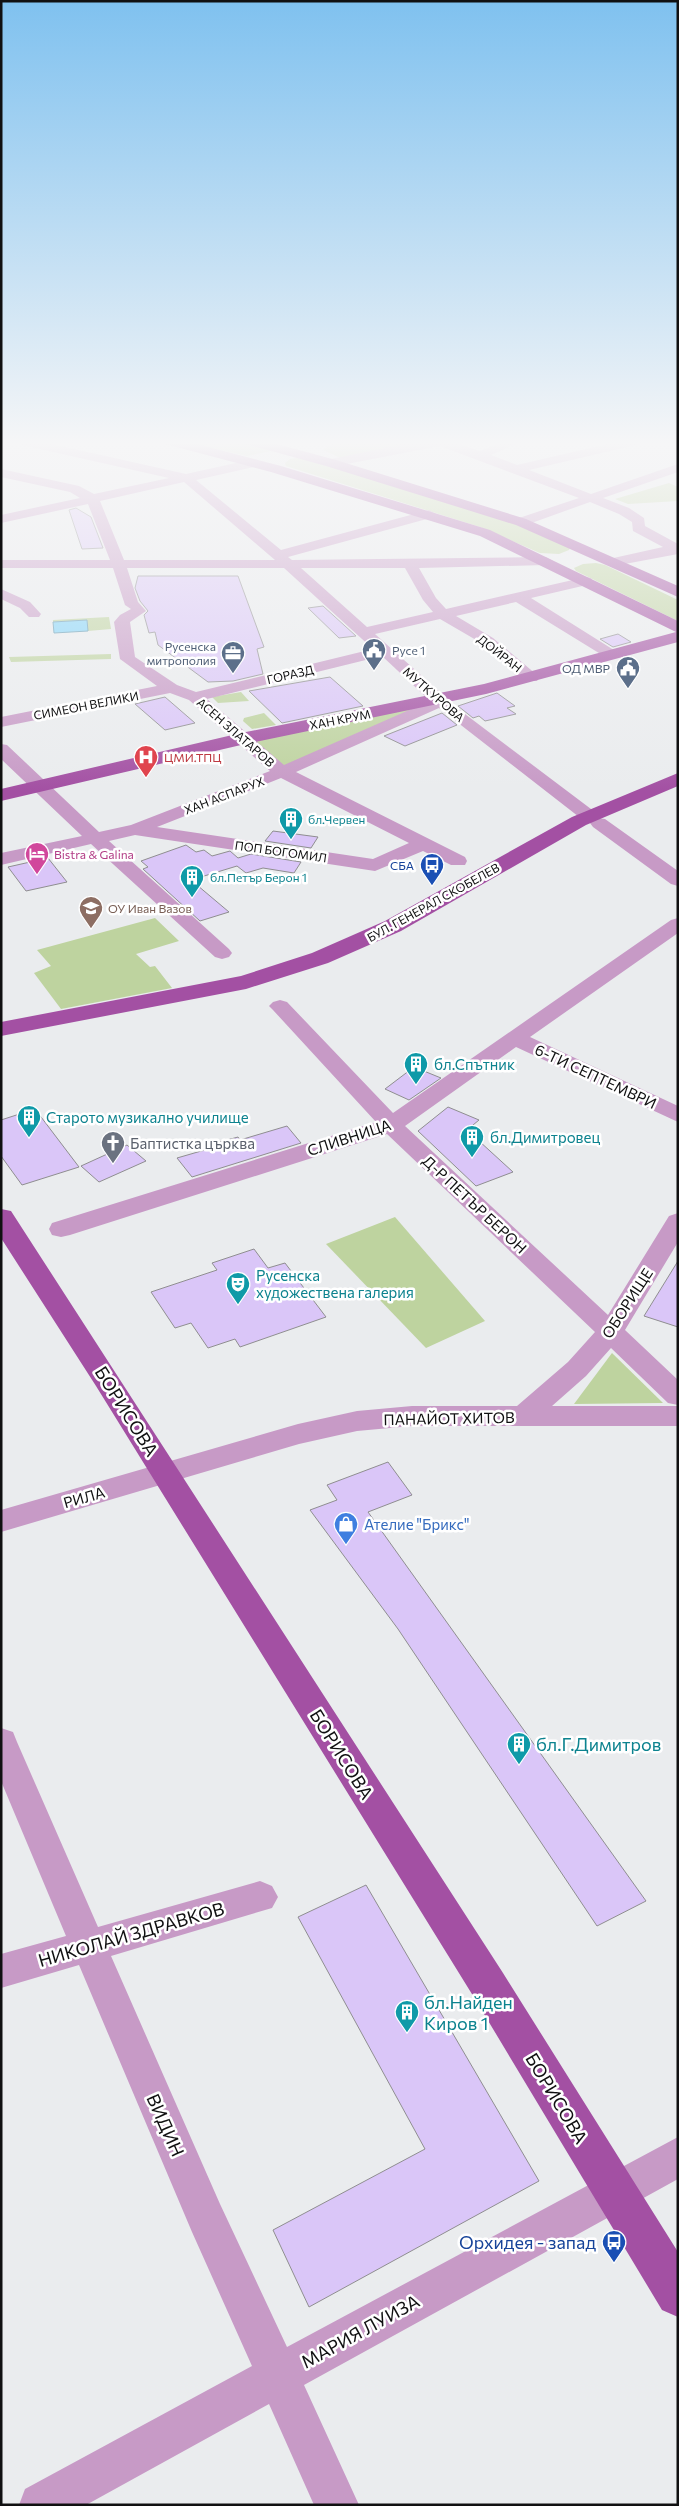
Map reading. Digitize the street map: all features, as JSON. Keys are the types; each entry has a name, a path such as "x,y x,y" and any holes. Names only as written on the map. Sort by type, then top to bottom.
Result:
{"main road":[{"path":"539,558 678,628"},
{"path":"546,561 556,558"},
{"path":"605,558 678,592"},
{"path":"567,572 566,568 574,561 595,559 618,564"},
{"name":"ХАН КРУМ","path":"1,795 241,739 436,700 531,678 678,637"},
{"name":"БУЛ. ГЕНЕРАЛ СКОБЕЛЕВ","path":"1,1029 246,982 320,958 384,930 594,820 678,779"},
{"name":"БУЛ. ГЕНЕРАЛ СКОБЕЛЕВ","path":"1,1040 254,991 319,971 382,946 431,920 560,843 594,820 678,793"},
{"name":"БОРИСОВА","path":"1,1217 167,1474 489,1986 614,2193 678,2294"}],"street":[{"name":"АСЕН ЗЛАТАРОВ","path":"117,558 132,605 136,606 139,611 122,622 128,658 171,688 195,697 241,739 282,772 458,862"},
{"name":"МУТКУРОВА","path":"281,558 364,632 436,700 594,820 678,880"},
{"path":"283,560 290,558"},
{"path":"618,564 645,558"},
{"path":"1,564 120,564 283,560 410,564 546,561"},
{"name":"ДОЙРАН","path":"410,564 430,600 444,615 488,641 531,678"},
{"path":"364,632 586,582"},
{"path":"8,596 25,605 34,614"},
{"path":"520,598 612,656"},
{"name":"ГОРАЗД","path":"195,697 384,651"},
{"name":"СИМЕОН ВЕЛИКИ","path":"1,722 171,688"},
{"name":"ХАН АСПАРУХ","path":"1,859 136,829 282,772 400,721 433,705 436,700"},
{"path":"1,750 222,953"},
{"name":"ПОП БОГОМИЛ","path":"136,829 375,865 422,844"},
{"name":"СЛИВНИЦА","path":"61,1229 391,1126 678,924"},
{"name":"Д-Р ПЕТЪР БЕРОН","path":"280,1006 391,1126 678,1396"},
{"name":"6-ТИ СЕПТЕМВРИ","path":"514,1038 678,1114"},
{"name":"ОБОРИЩЕ","path":"522,1417 577,1370 611,1331 678,1221"},
{"name":"ПАНАЙОТ ХИТОВ","path":"167,1474 298,1434 357,1421 412,1416 678,1416"},
{"name":"РИЛА","path":"1,1521 167,1474"},
{"name":"ВИДИН","path":"1,1742 88,1946 277,2376 337,2505"},
{"name":"НИКОЛАЙ ЗДРАВКОВ","path":"1,1972 260,1897"},
{"name":"МАРИЯ ЛУИЗА","path":"41,2505 678,2157"}],"green space":[{"path":"596,563 605,565 678,600 678,621 576,571 574,568 583,564"},
{"path":"109,617 111,629 88,631 87,620 53,622 53,620"},
{"path":"111,654 111,659 11,662 9,657"},
{"path":"241,692 249,701 218,703 212,697"},
{"path":"438,700 282,772 241,739"},
{"path":"264,713 276,725 252,729 243,721 244,718"},
{"path":"155,918 179,941 136,954 150,967 155,966 172,988 61,1009 34,973 51,966 37,950"},
{"path":"395,1217 485,1321 426,1348 326,1244"},
{"path":"612,1353 663,1403 574,1404"}],"water":[{"path":"87,620 88,631 54,633 53,622"}],"building":[{"path":"138,576 238,576 264,647 257,649 263,674 233,681 208,682 158,645 155,632 149,633 144,615 148,611 140,601 135,588"},
{"path":"323,606 356,636 339,638 308,608"},
{"path":"618,634 631,642 613,647 600,639"},
{"path":"330,677 363,706 282,723 249,691"},
{"path":"497,693 515,706 507,708 516,714 485,721 479,716 473,718 458,706"},
{"path":"165,697 195,723 165,730 135,704"},
{"path":"442,713 457,725 405,746 384,736"},
{"name":"бл.Червен","path":"273,831 318,837 311,848 265,841"},
{"path":"186,845 196,852 204,850 212,856 230,851 238,858 251,854 301,862 294,873 263,868 246,873 237,866 191,880 229,912 200,921 143,869 148,867 141,861"},
{"name":"Bistra & Galina","path":"48,858 67,882 26,891 8,867"},
{"name":"бл.Спътник","path":"414,1067 441,1078 409,1100 385,1089"},
{"name":"бл.Димитровец","path":"448,1107 479,1120 467,1130 513,1172 476,1186 418,1131"},
{"name":"Старото музикално училище","path":"35,1109 79,1167 22,1185 1,1156 1,1120"},
{"path":"287,1126 301,1143 192,1177 177,1158 222,1145 220,1142 238,1137 240,1140"},
{"name":"Баптистка църква","path":"127,1145 146,1161 99,1182 81,1166"},
{"name":"Русенска художествена галерия","path":"254,1249 268,1268 285,1263 326,1317 240,1347 235,1339 208,1348 191,1323 175,1328 151,1292 217,1270 212,1263"},
{"path":"678,1261 678,1327 644,1316"},
{"name":"бл.Г.Димитров","path":"388,1462 412,1495 368,1512 646,1901 597,1926 398,1629 310,1510 337,1500 327,1485"},
{"name":"бл.Найден Киров 1","path":"366,1885 539,2181 309,2307 273,2230 425,2149 298,1917"}],"place":[{"name":"Русе 1","path":"374,671"},
{"name":"Русенска митрополия","path":"233,674"},
{"name":"ОД МВР","path":"628,689"},
{"name":"ЦМИ.ТПЦ","path":"146,778"},
{"name":"бл.Червен","path":"291,840"},
{"name":"Bistra & Galina","path":"37,875"},
{"name":"СБА","path":"432,886"},
{"name":"бл.Петър Берон 1","path":"192,898"},
{"name":"ОУ Иван Вазов","path":"91,929"},
{"name":"бл.Спътник","path":"416,1085"},
{"name":"Старото музикално училище","path":"29,1138"},
{"name":"бл.Димитровец","path":"472,1158"},
{"name":"Баптистка църква","path":"113,1164"},
{"name":"Русенска художествена галерия","path":"238,1305"},
{"name":"Ателие \"Брикс\"","path":"346,1545"},
{"name":"бл.Г.Димитров","path":"519,1765"},
{"name":"бл.Найден Киров 1","path":"407,2033"},
{"name":"Орхидея - запад","path":"614,2263"}]}
